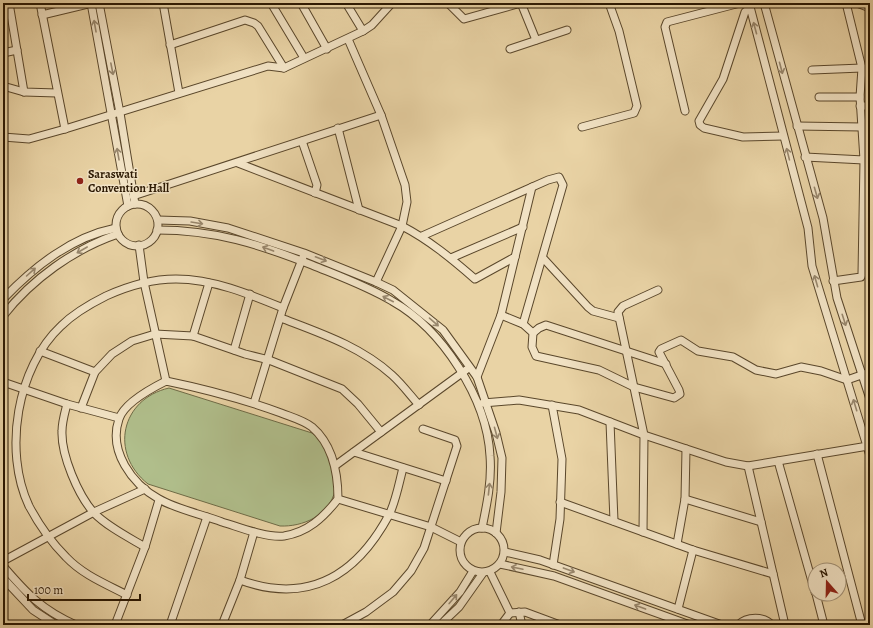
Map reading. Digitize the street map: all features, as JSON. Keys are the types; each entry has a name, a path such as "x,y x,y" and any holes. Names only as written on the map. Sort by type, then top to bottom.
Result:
{"street":[{"path":"9,3 7,15 17,50 24,92"},
{"path":"40,3 65,129"},
{"path":"42,15 91,3 111,115 132,205"},
{"path":"99,3 120,113 133,196 132,205"},
{"path":"164,3 178,93"},
{"path":"271,3 304,58"},
{"path":"301,3 327,49"},
{"path":"346,3 362,31"},
{"path":"3,136 29,139 120,113 178,93 268,66 284,68 348,39 372,25 392,3"},
{"path":"448,3 464,19 521,3 536,40"},
{"path":"582,127 634,113 637,106 619,32 609,3"},
{"path":"685,111 666,28 667,22 740,3"},
{"path":"764,3 805,157 823,218 833,281 870,399"},
{"path":"833,281 861,277 862,274 867,174 864,160 867,139 862,127 860,106 862,68 846,3"},
{"path":"857,3 870,8"},
{"path":"749,5 745,12 723,79 699,120 700,125 704,128 743,137 783,136"},
{"path":"749,5 808,228 812,266 870,456"},
{"path":"170,45 245,20 258,26 284,68"},
{"path":"510,49 567,30"},
{"path":"348,39 381,115 405,184 407,202 402,226 376,282"},
{"path":"3,53 17,50"},
{"path":"812,70 862,68"},
{"path":"3,86 24,92 57,93"},
{"path":"819,97 860,97"},
{"path":"860,106 870,106"},
{"path":"133,196 238,163 338,128 381,115"},
{"path":"797,126 862,127"},
{"path":"338,128 359,210"},
{"path":"302,141 317,185 315,193"},
{"path":"805,157 864,160"},
{"path":"238,163 402,226 422,236 475,279 515,257"},
{"path":"422,236 558,177 563,185 523,324"},
{"path":"477,377 501,315 532,187"},
{"path":"132,205 148,207 158,220 157,230 151,240 140,245 127,243 117,231 118,215 132,205"},
{"path":"158,220 190,221 228,228 304,253 376,282 404,298 443,330 471,366 477,377 487,402 496,433 502,458 501,492 496,533"},
{"path":"451,258 523,227"},
{"path":"157,230 188,230 243,240 354,282 392,301 416,317 434,334 463,373 478,405 487,436 490,456 489,491 482,528"},
{"path":"3,299 36,268 79,239 97,231 117,231"},
{"path":"3,316 25,292 66,259 117,231"},
{"path":"140,245 144,282 166,381"},
{"path":"254,403 269,360 283,308 304,253"},
{"path":"543,258 593,311 619,318"},
{"path":"127,594 82,572 65,557 49,537 29,505 19,471 15,445 22,389 40,351 60,326 88,305 117,291 144,282 176,279 209,282 250,294 283,308"},
{"path":"193,336 209,282"},
{"path":"643,532 644,435 618,312 623,306 658,290"},
{"path":"234,350 250,294"},
{"path":"501,315 523,324 533,334"},
{"path":"281,318 346,343 370,358 392,375 419,405"},
{"path":"666,364 546,325 539,328 533,334 532,347 536,356 599,370 634,387 674,398 678,397 680,394 679,390 666,364 659,352 661,349 681,340 698,351 733,357 756,370 776,374 801,367 821,371 847,380 870,372"},
{"path":"81,408 95,372 112,354 132,342 155,334 193,336 269,360 342,389 358,404 381,432"},
{"path":"40,351 95,372"},
{"path":"336,465 471,366"},
{"path":"166,381 210,390 254,403 311,426 321,437 336,465 338,499 326,514 310,528 283,536 254,532 159,500 145,490 128,472 116,444 119,418 130,404 166,381"},
{"path":"3,382 67,404 119,418"},
{"path":"478,405 487,402 519,400 579,410 644,435 686,449 726,462 748,466 868,446"},
{"path":"67,404 62,431 65,460 78,488 94,512 117,530 145,547"},
{"path":"552,406 562,459 560,502 553,565"},
{"path":"610,422 614,521"},
{"path":"342,625 366,612 393,592 411,571 424,548 457,446 455,440 423,429"},
{"path":"677,544 684,499 686,449"},
{"path":"354,452 446,482"},
{"path":"817,454 862,625"},
{"path":"778,461 807,564"},
{"path":"748,466 785,625"},
{"path":"240,580 259,587 290,590 318,584 346,570 368,546 389,514 403,468"},
{"path":"3,561 94,512 145,490"},
{"path":"338,499 431,527 461,542"},
{"path":"684,499 761,522"},
{"path":"115,625 145,547 159,500"},
{"path":"560,502 693,550 773,574"},
{"path":"170,625 207,517"},
{"path":"440,625 459,608 487,572 500,564 505,552 504,545 496,533 482,528 473,530 466,535 461,542 460,556 467,567 473,571 487,572"},
{"path":"223,625 240,580 254,532"},
{"path":"678,609 693,550"},
{"path":"505,552 540,560 722,625"},
{"path":"500,564 554,576 690,625"},
{"path":"3,566 38,604 60,618 76,625"},
{"path":"430,625 460,592 473,571"},
{"path":"487,572 510,613"},
{"path":"3,578 33,610 56,625"},
{"path":"818,602 824,625"},
{"path":"519,612 522,625"},
{"path":"501,625 510,613 519,612 525,612 556,624"},
{"path":"437,625 440,615"},
{"path":"738,625 751,618 761,618 772,625"}],"green space":[{"path":"169,388 312,433 318,437 325,444 329,452 335,482 335,490 327,507 314,518 306,522 288,526 280,526 148,484 136,471 128,457 125,443 126,428 131,415 140,403 153,394"}],"place":[{"name":"Saraswati Convention Hall","path":"80,181"}]}
